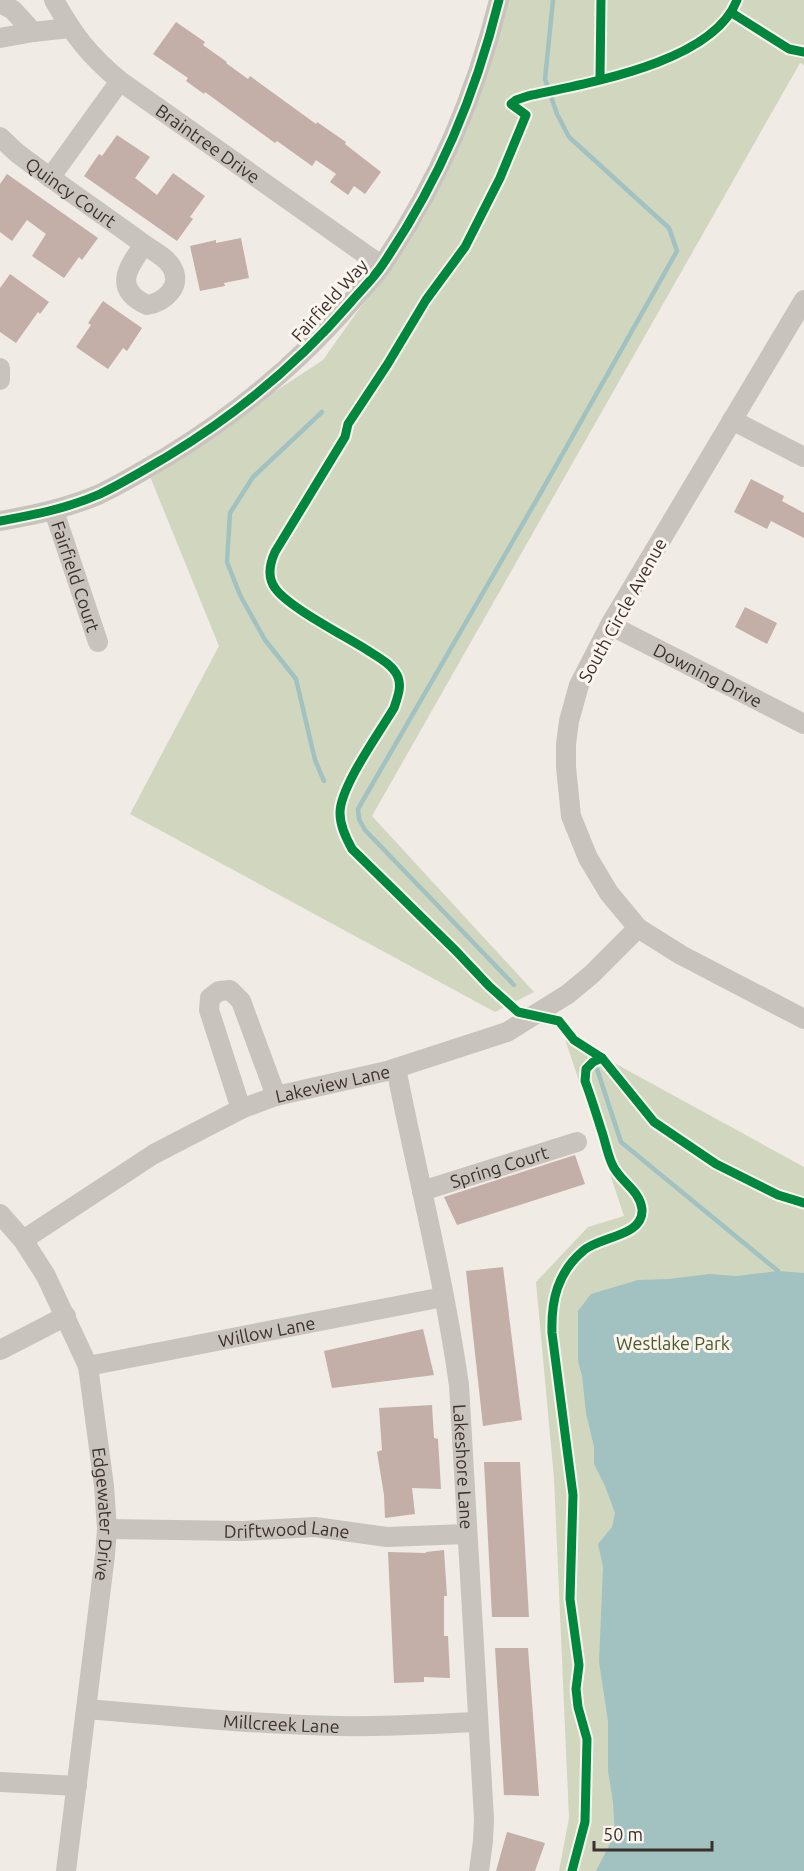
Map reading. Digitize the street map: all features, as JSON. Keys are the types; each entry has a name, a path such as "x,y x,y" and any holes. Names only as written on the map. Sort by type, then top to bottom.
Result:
{"street":[{"name":"Braintree Drive","path":"54,0 70,28 94,59 120,81 382,266"},
{"name":"Fairfield Way","path":"0,521 54,511 110,489 147,469 257,394 316,340 382,266 422,201 451,145 479,75 499,0"},
{"path":"0,3 13,10 33,32"},
{"path":"0,38 70,28"},
{"path":"50,178 120,81"},
{"name":"Quincy Court","path":"0,137 50,178 144,245"},
{"name":"South Circle Avenue","path":"804,300 610,625 579,685 569,721 566,744 570,816 588,858 609,893 638,928 681,955 804,1019"},
{"path":"0,368 0,380"},
{"path":"732,420 804,457"},
{"name":"Fairfield Court","path":"54,511 98,642"},
{"name":"Downing Drive","path":"610,625 804,724"},
{"name":"Lakeview Lane","path":"23,1240 154,1154 241,1109 276,1096 396,1068 507,1032 568,994 592,974 638,928"},
{"path":"241,1109 208,1010 210,998 219,992 230,990 242,1000 276,1096"},
{"name":"Lakeshore Lane","path":"396,1068 452,1332 459,1385 484,1819 479,1871"},
{"name":"Spring Court","path":"422,1191 577,1142"},
{"name":"Edgewater Drive","path":"0,1214 23,1240 46,1276 88,1366 104,1486 107,1529 66,1871"},
{"name":"Willow Lane","path":"88,1366 443,1297"},
{"path":"0,1350 66,1316"},
{"name":"Driftwood Lane","path":"107,1529 243,1530 315,1527 387,1537 466,1534"},
{"name":"Millcreek Lane","path":"86,1709 248,1723 397,1726 477,1722"},
{"path":"0,1782 77,1786"}],"green space":[{"path":"505,0 804,0 804,65 800,63 372,816 534,992 495,1012 130,814 219,646 149,474 323,360 423,219 481,87"},
{"name":"Westlake Park","path":"559,1021 574,1041 804,1167 804,1871 559,1871 569,1818 554,1478 536,1282 588,1227 624,1216"}],"water":[{"name":"Westlake Park","path":"778,1271 804,1273 804,1871 596,1871 615,1834 608,1771 608,1721 599,1662 603,1567 598,1544 612,1527 615,1513 594,1464 594,1447 578,1361 578,1311 591,1294 638,1280 709,1274 736,1276"}],"building":[{"path":"176,22 205,42 203,45 226,63 248,79 250,76 316,124 317,122 346,142 345,144 381,172 365,194 354,186 348,195 330,182 336,174 316,160 312,166 277,141 275,143 205,92 204,94 186,81 188,78 153,54"},
{"path":"117,135 150,157 135,178 157,195 173,173 205,196 190,217 193,219 177,241 84,176 99,154 102,156"},
{"path":"7,174 98,238 82,260 79,257 64,278 32,256 46,234 27,220 12,241 0,232 0,184"},
{"path":"241,238 249,278 200,291 190,246 216,240 216,243"},
{"path":"10,274 49,302 40,314 38,312 16,343 0,332 0,288"},
{"path":"103,301 142,328 127,351 123,348 108,369 76,347"},
{"path":"751,479 784,496 782,501 804,513 804,538 771,521 767,529 734,512"},
{"path":"745,607 777,623 767,644 735,627"},
{"path":"575,1155 585,1184 457,1225 444,1197"},
{"path":"503,1267 522,1420 483,1426 466,1271"},
{"path":"423,1329 434,1375 332,1388 324,1351"},
{"path":"432,1405 434,1438 438,1439 441,1489 412,1488 415,1514 385,1518 377,1452 382,1450 379,1408"},
{"path":"484,1462 520,1462 529,1617 492,1617"},
{"path":"444,1550 447,1596 444,1596 444,1636 448,1636 450,1678 424,1677 424,1682 394,1683 388,1552 426,1553"},
{"path":"495,1648 528,1648 539,1796 504,1795"},
{"path":"507,1832 545,1843 535,1871 496,1871"}],"waterway":[{"path":"514,985 365,830 359,819 358,809 677,251 669,228 569,137 557,114 545,79 553,0"},
{"path":"322,412 253,477 230,513 227,562 240,595 265,640 296,679 315,760 324,781"},
{"path":"597,1069 621,1142 778,1271 778,1274"}],"cycle path":[{"path":"0,521 88,499 168,456 218,423 266,386 331,325 379,269 403,233 438,170 467,104 499,0"},
{"path":"600,79 601,0"},
{"path":"737,0 724,22 703,40 676,55 614,77 528,96 511,104 526,115 500,178 465,247 426,300 348,424 345,437 275,552 270,575 275,588 292,604 380,658 393,669 398,677 398,697 394,708 353,775 342,802 341,823 352,849 518,1012 559,1021 574,1040 602,1058 654,1122 716,1164 778,1195 804,1203"},
{"path":"732,13 789,49 804,52"},
{"path":"572,1871 585,1822 587,1739 578,1707 576,1689 579,1665 570,1599 573,1495 552,1333 553,1310 557,1288 574,1260 590,1246 628,1231 641,1218 642,1209 637,1196 619,1176 612,1164 585,1081 586,1069 593,1062 602,1058"}]}
